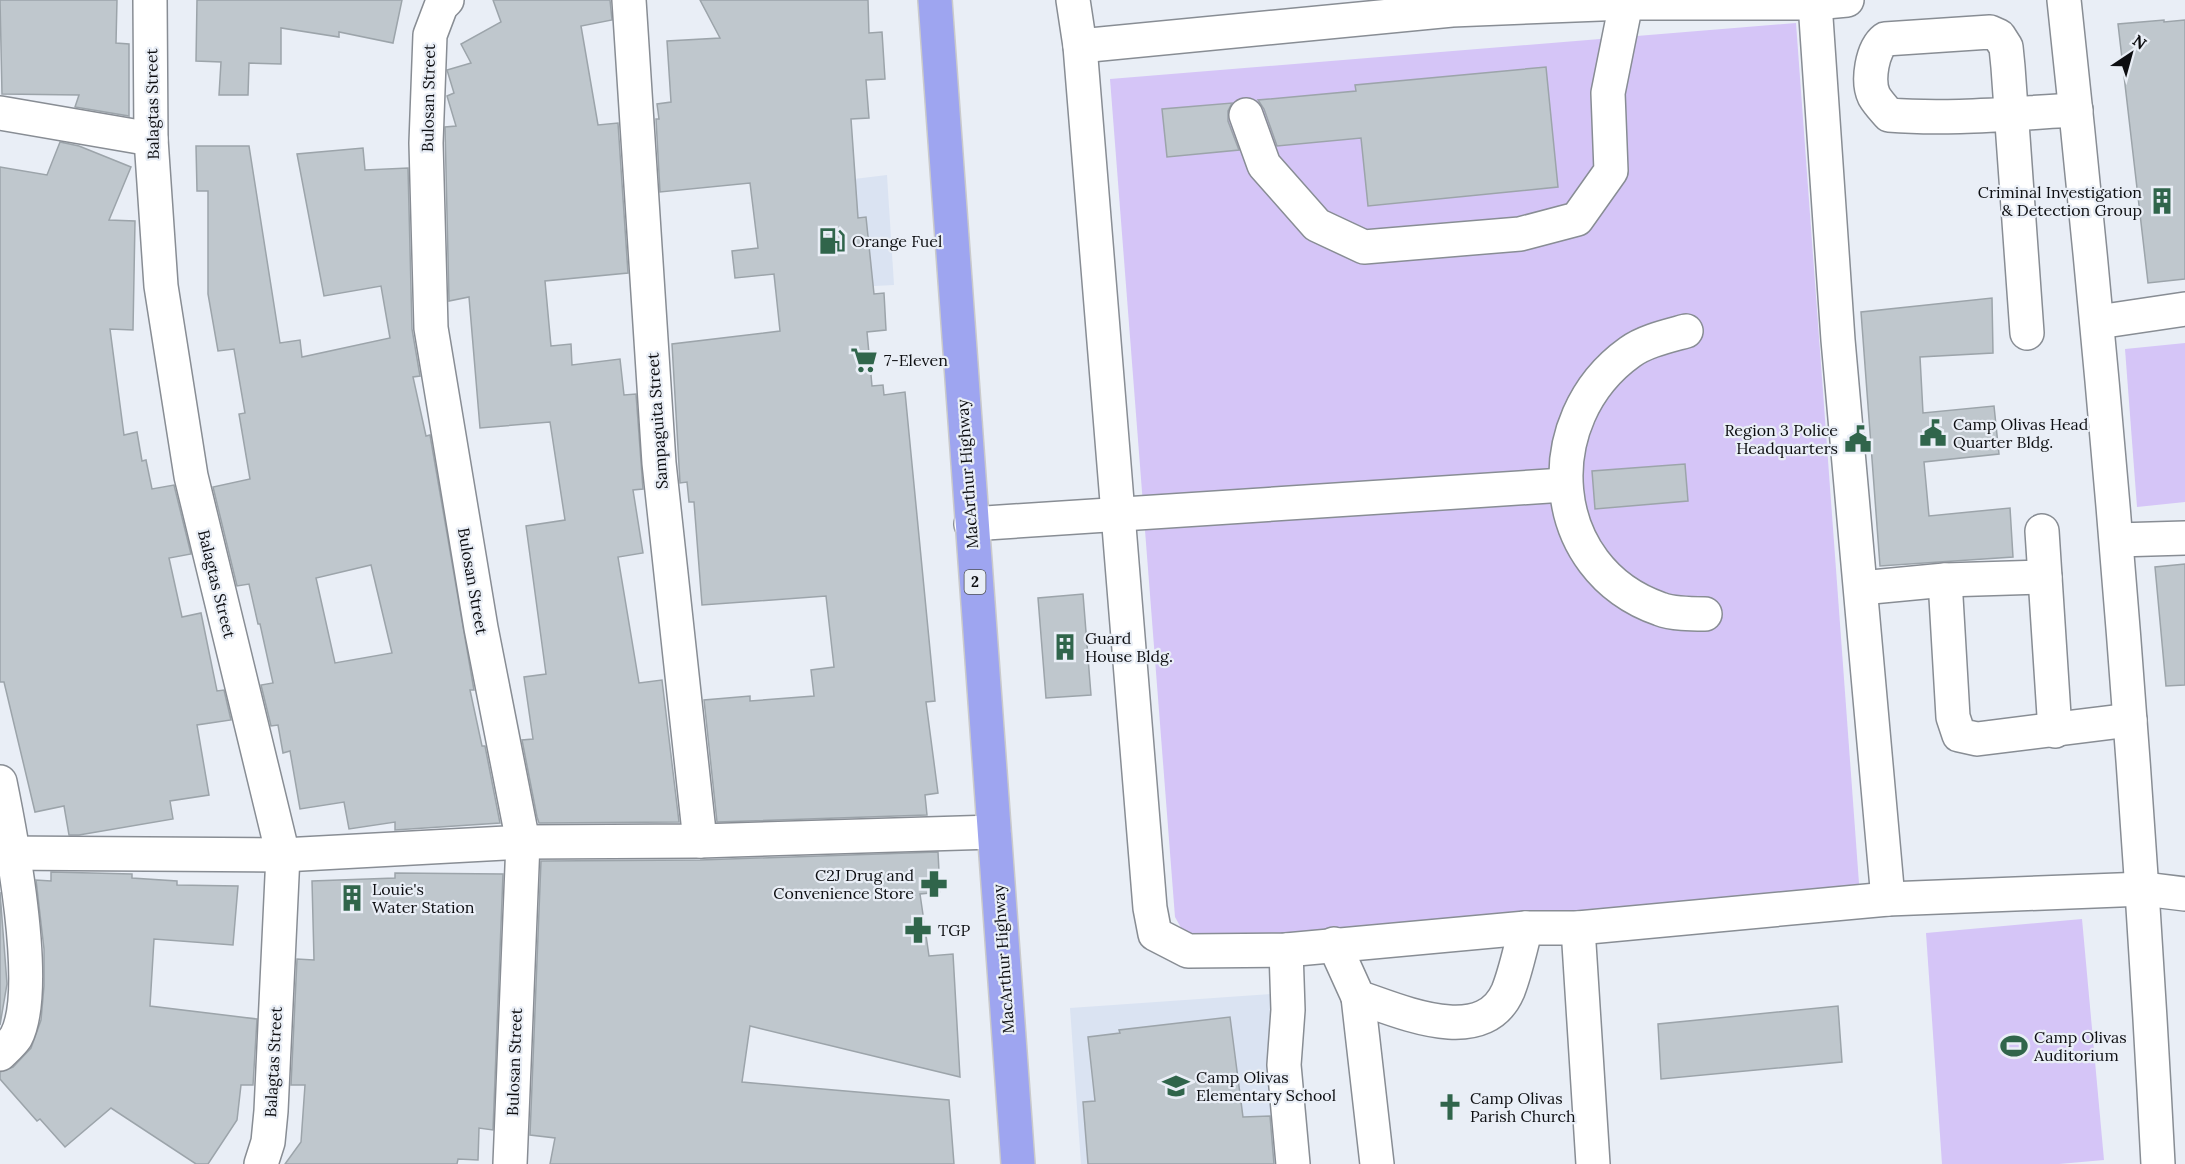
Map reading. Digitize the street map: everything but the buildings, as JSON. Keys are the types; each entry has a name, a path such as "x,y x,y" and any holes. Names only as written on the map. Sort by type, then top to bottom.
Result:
{"highway":[{"name":"MacArthur Highway","path":"934,0 1018,1164"}],"street":[{"name":"Balagtas Street","path":"150,0 151,139 161,286 191,476 283,855 272,1111 268,1142 261,1164"},
{"name":"Bulosan Street","path":"447,0 441,6 430,35 426,143 431,328 481,628 523,842 510,1164"},
{"name":"Sampaguita Street","path":"628,0 659,463 700,841"},
{"path":"1073,0 1080,46 1150,908 1155,934 1188,951 1286,950 1526,928 1578,928 1888,899 2144,890 2185,894"},
{"path":"2064,0 2098,322 2117,540 2144,890 2158,1164"},
{"path":"1080,46 1451,5 1831,1 1838,340 1888,899"},
{"path":"1246,115 1264,165 1317,225 1365,247 1520,234 1577,219 1611,171 1608,93 1626,3"},
{"path":"2027,333 2012,113 2076,110"},
{"path":"0,113 151,139"},
{"path":"2098,322 2185,309"},
{"path":"1686,331 1632,350 1609,369 1589,394 1566,453 1564,485 1571,519 1584,546 1605,574 1633,595 1660,609 1705,614"},
{"path":"971,524 1564,485"},
{"path":"2042,531 2055,731"},
{"path":"2117,540 2185,538"},
{"path":"1861,588 1945,580 2045,577"},
{"path":"1945,580 1953,717 1959,735 1977,739 2130,720"},
{"path":"0,782 7,854 27,988 16,1037 0,1054"},
{"path":"7,854 283,855 523,842 700,841 994,832"},
{"path":"1358,997 1435,1022 1469,1022 1492,1012 1507,992 1526,928"},
{"path":"1578,928 1593,1164"},
{"path":"1334,944 1358,997 1377,1164"},
{"path":"1286,950 1288,1010 1284,1065 1293,1164"}],"shaded area":[{"path":"1796,23 1860,897 1204,947 1185,935 1175,917 1110,79"},
{"path":"887,175 894,285 775,291 763,190"},
{"path":"2185,343 2185,502 2137,507 2125,349"},
{"name":"Camp Olivas Auditorium","path":"2082,919 2104,1160 2059,1164 1942,1164 1926,933"},
{"name":"Camp Olivas Elementary School","path":"1271,994 1283,1164 1081,1164 1070,1008"}],"place":[{"name":"Criminal Investigation & Detection Group","path":"2162,201"},
{"name":"Orange Fuel","path":"832,241"},
{"name":"7-Eleven","path":"864,360"},
{"name":"Camp Olivas Head Quarter Bldg.","path":"1933,433"},
{"name":"Region 3 Police Headquarters","path":"1858,439"},
{"name":"Guard House Bldg.","path":"1065,647"},
{"name":"C2J Drug and Convenience Store","path":"934,884"},
{"name":"Louie's Water Station","path":"352,898"},
{"name":"TGP","path":"918,930"},
{"name":"Camp Olivas Auditorium","path":"2014,1046"},
{"name":"Camp Olivas Elementary School","path":"1176,1086"},
{"name":"Camp Olivas Parish Church","path":"1450,1107"}]}
